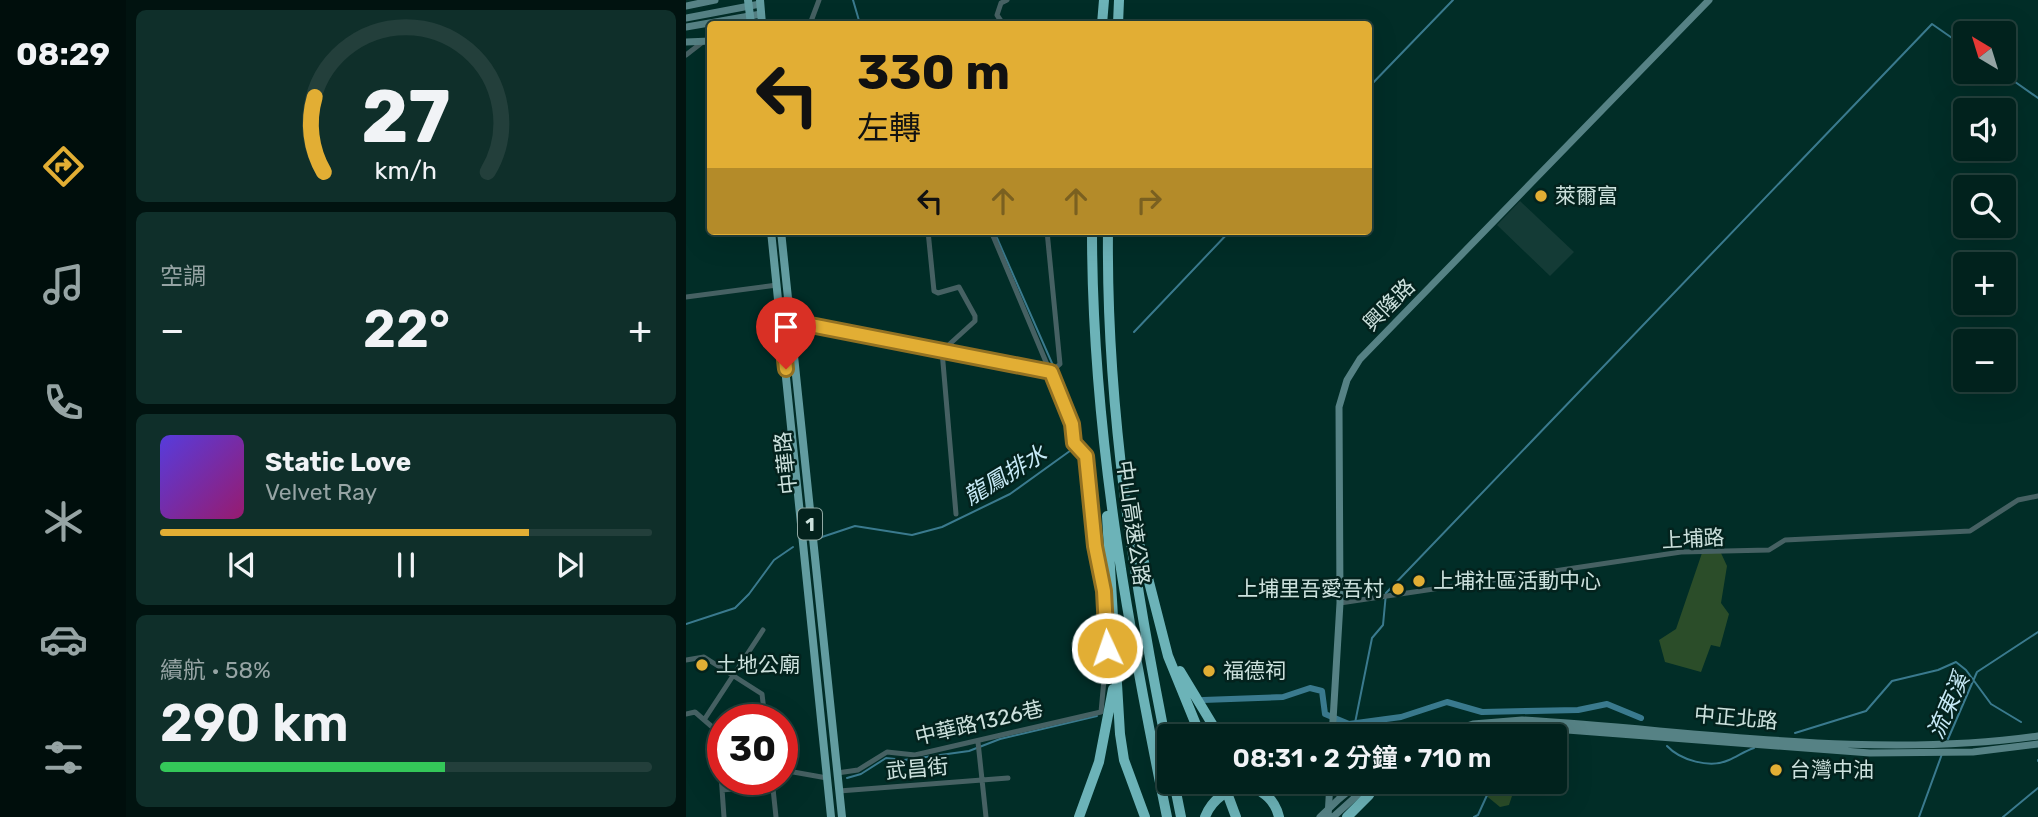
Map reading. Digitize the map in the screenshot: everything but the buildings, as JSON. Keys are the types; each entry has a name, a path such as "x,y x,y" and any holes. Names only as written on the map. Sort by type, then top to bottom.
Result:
{"highway":[{"path":"1102,21 1104,0"},
{"path":"1118,21 1119,0"},
{"name":"中山高速公路","path":"1092,235 1094,344 1107,491 1135,660 1167,817"},
{"name":"中山高速公路","path":"1108,235 1112,363 1126,497 1145,639 1162,724"},
{"path":"1107,491 1119,734 1124,760 1145,817"},
{"path":"1126,497 1132,507 1149,589 1168,656 1196,724"},
{"path":"1079,817 1099,762 1111,708 1115,633"},
{"path":"1165,642 1196,702 1211,724"},
{"path":"1206,817 1221,796 1242,787 1255,788 1266,794 1275,804 1279,817"},
{"path":"1176,794 1181,817"},
{"path":"1227,794 1236,817"},
{"path":"1347,817 1369,794"}],"main road":[{"path":"686,6 715,0"},
{"name":"興隆路","path":"1333,724 1340,603 1339,407 1347,380 1355,365 1709,0"},
{"path":"689,22 760,6"},
{"path":"686,42 707,41"},
{"name":"中華路","path":"772,235 782,284"},
{"name":"中華路","path":"781,235 785,321 831,817"},
{"name":"中華路","path":"785,321 842,817"},
{"name":"中正北路","path":"1473,724 1522,720 1954,752 2038,744"},
{"name":"中正北路","path":"1567,730 1843,752 1932,749 2038,736"},
{"path":"1330,817 1331,794"},
{"path":"1330,817 1349,794"},
{"path":"1321,817 1354,794"}],"street":[{"path":"811,21 818,0"},
{"path":"1001,21 997,15 1001,3 1007,0"},
{"path":"686,55 707,41"},
{"path":"928,235 934,291 938,293 959,286 975,316 975,321 942,351"},
{"path":"993,235 1051,372"},
{"path":"1046,235 1060,363 1051,372"},
{"path":"686,297 782,284"},
{"path":"785,321 1051,372"},
{"path":"942,351 956,514"},
{"name":"中華路1326巷","path":"798,773 827,776 858,770 887,752 915,755 978,744 1101,712 1107,648 1105,610 1086,456 1074,443 1072,424 1051,372"},
{"name":"上埔路","path":"1340,603 1681,552 1769,550 1785,540 1970,531 2018,500 2038,496"},
{"path":"704,720 764,630"},
{"path":"686,660 704,657 762,694 763,704"},
{"path":"686,714 695,712 707,723"},
{"path":"978,744 986,817"},
{"name":"武昌街","path":"828,791 1008,778"},
{"path":"722,795 724,817"},
{"path":"773,795 776,817"}],"shaded area":[{"path":"1520,201 1574,252 1550,276 1497,225"}],"green space":[{"path":"1702,553 1721,553 1727,566 1721,603 1729,614 1720,647 1711,645 1701,672 1665,662 1659,640 1676,629"},
{"path":"1484,794 1511,794 1509,805 1500,807"}],"waterway":[{"path":"853,0 859,21"},
{"path":"1372,84 1453,0"},
{"path":"1355,723 1372,638 1383,625 1386,593 1932,24 1953,39"},
{"path":"2016,83 2038,98"},
{"path":"1134,332 1226,235"},
{"path":"997,238 1073,411 1079,436 1076,443"},
{"name":"龍鳳排水","path":"819,538 855,526 912,535 942,527 1010,494 1074,448"},
{"name":"龍鳳排水","path":"686,624 735,608 774,560 793,547"},
{"name":"流東溪","path":"1948,739 1977,672 2038,632"},
{"path":"1795,733 1866,711 1892,681 1938,670 1956,662 1966,670 1991,704 2021,722"},
{"path":"1203,700 1283,697 1310,688 1322,691 1325,714 1349,724 1401,717 1447,702 1482,712 1578,710 1607,704 1641,718"},
{"path":"847,778 861,774 886,758 904,760 969,751 1000,739 1097,716"},
{"path":"1667,746 1687,759 1713,764 1754,748"},
{"name":"流東溪","path":"1919,817 1942,754"},
{"path":"2003,817 2038,788"},
{"path":"1474,817 1478,815 1488,794"}],"place":[{"name":"萊爾富","path":"1541,196"},
{"name":"上埔社區活動中心","path":"1419,581"},
{"name":"上埔里吾愛吾村","path":"1398,589"},
{"name":"土地公廟","path":"702,665"},
{"name":"福德祠","path":"1209,671"},
{"name":"台灣中油","path":"1776,770"}],"route":[{"path":"786,369 781,321 1051,372 1072,424 1074,443 1086,456 1085,469 1095,546 1104,591 1107,648"}]}
